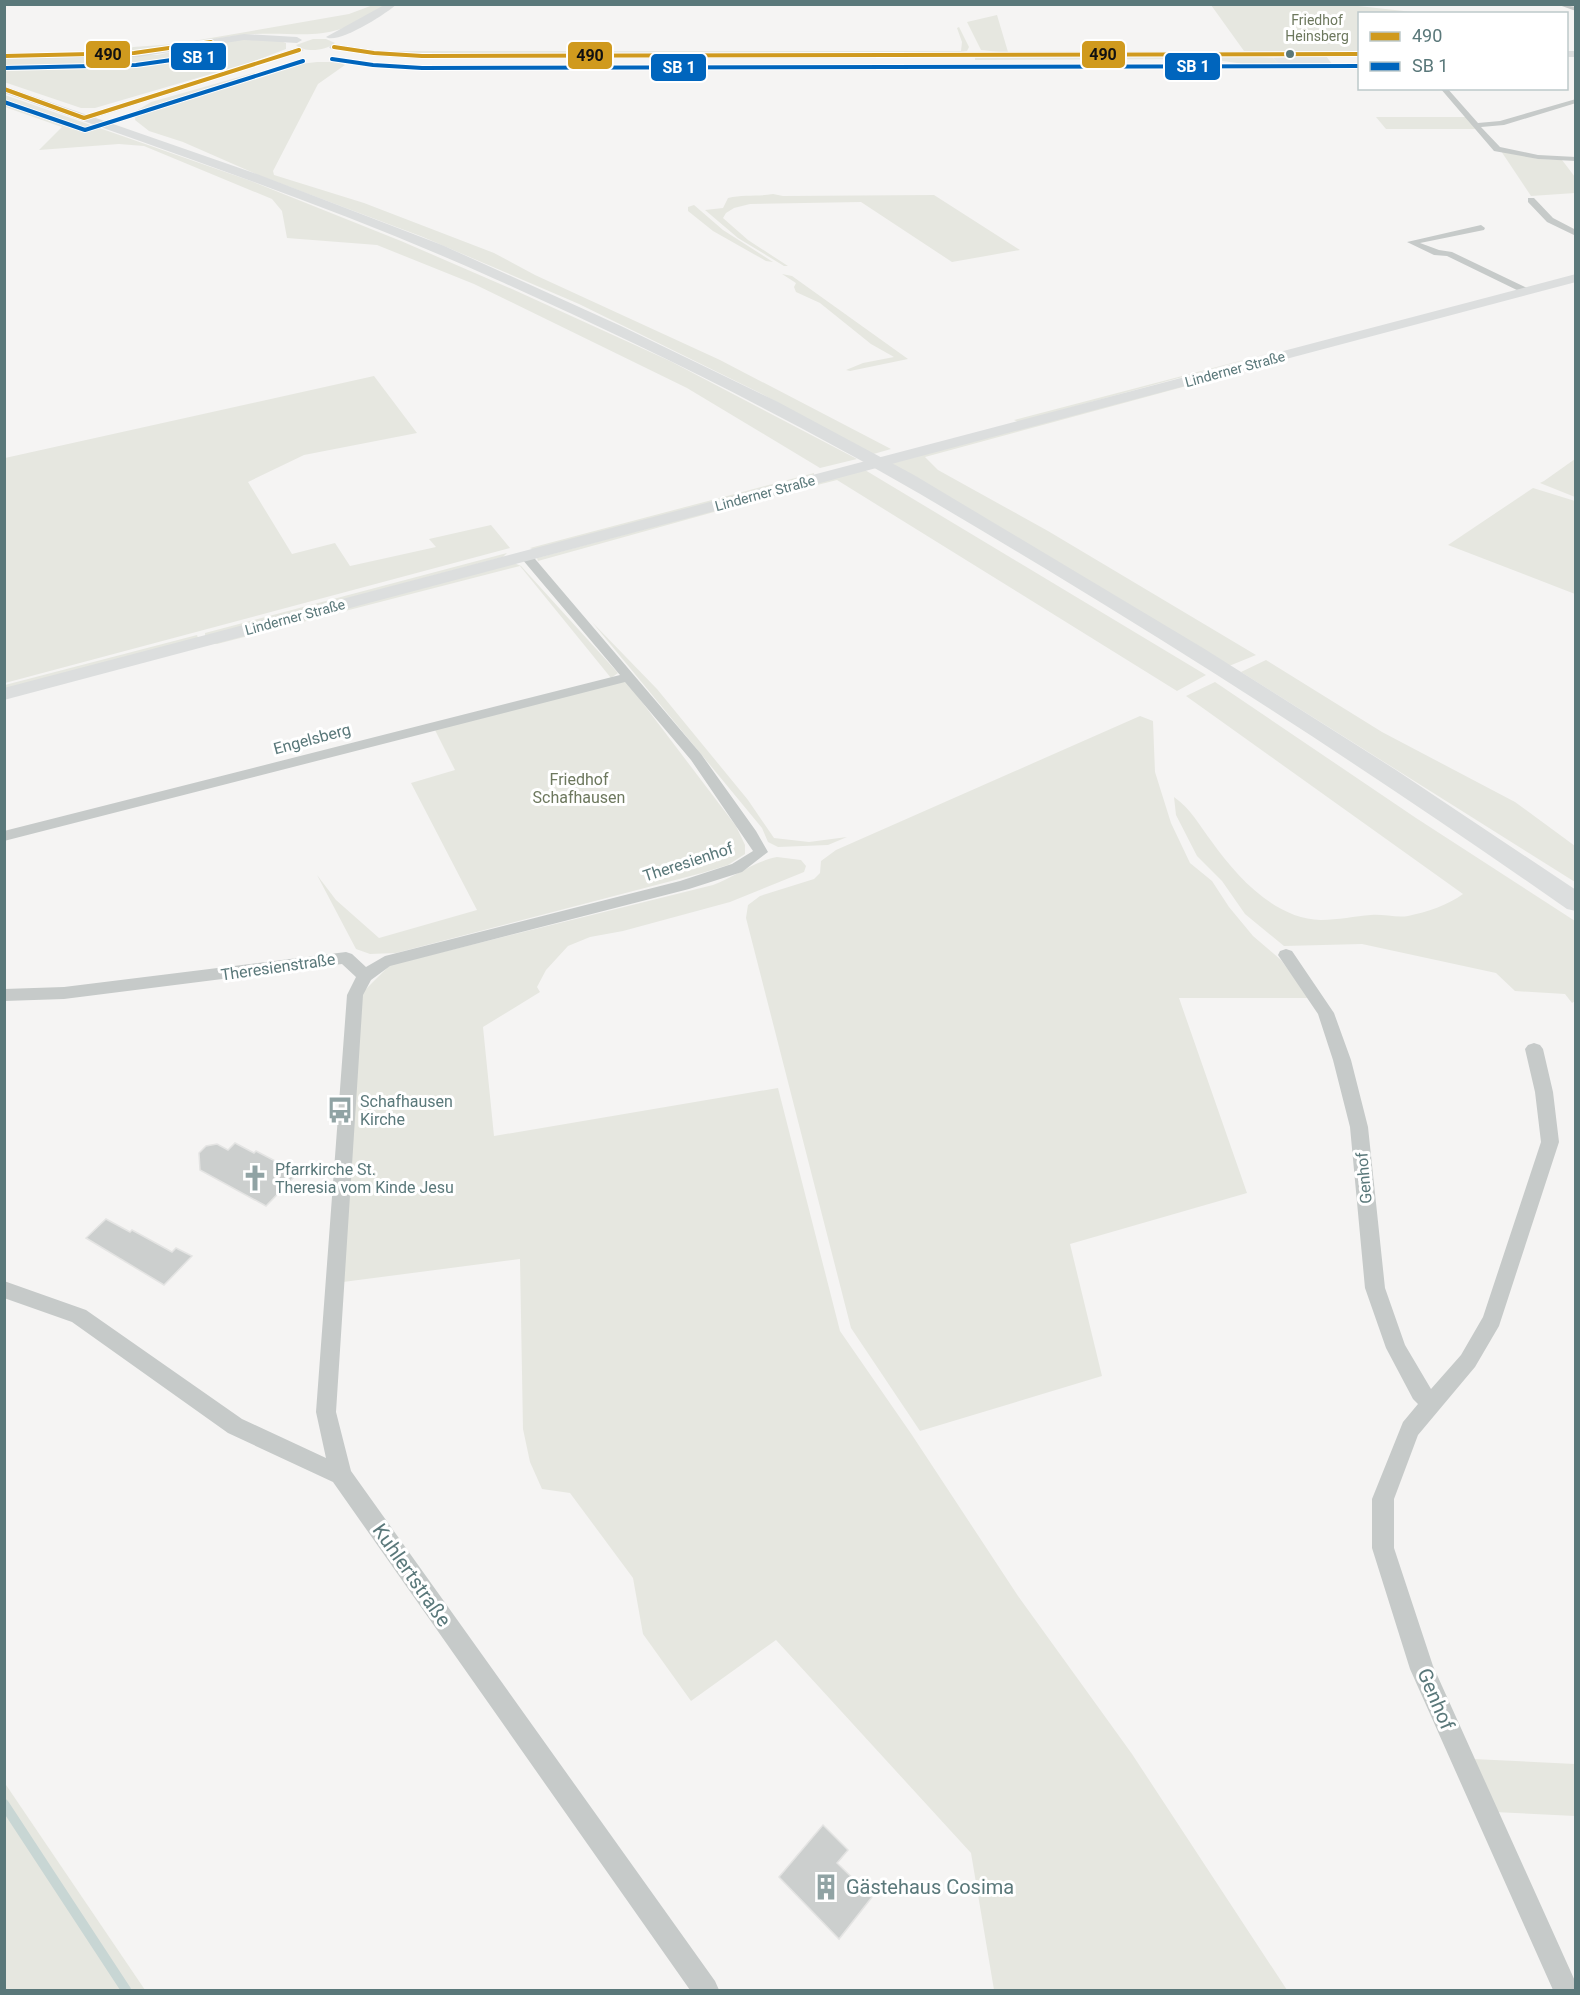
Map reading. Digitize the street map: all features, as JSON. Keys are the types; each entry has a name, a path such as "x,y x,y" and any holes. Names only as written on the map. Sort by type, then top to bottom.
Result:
{"main road":[{"path":"330,45 393,4"},
{"path":"4,56 138,54 244,37 303,45 84,118"},
{"path":"319,37 330,45 374,53 431,56 1358,54"},
{"path":"4,89 305,196 496,273 656,348 815,428 999,533 1206,656 1416,793 1575,903"},
{"path":"134,135 121,122 122,115 146,99"},
{"name":"Linderner Straße","path":"4,694 1575,278"}],"street":[{"path":"1561,4 1575,9"},
{"path":"1445,90 1497,149 1538,157 1575,159"},
{"path":"1477,125 1501,123 1575,102"},
{"path":"1531,200 1551,220 1575,234"},
{"path":"1481,228 1411,242 1437,253 1449,254 1526,291"},
{"name":"Theresienhof","path":"365,976 385,962 684,885 737,868 761,852 746,826 696,757 526,556"},
{"name":"Engelsberg","path":"4,836 629,678"},
{"name":"Genhof","path":"1286,955 1326,1013 1342,1060 1359,1126 1375,1288 1396,1348 1420,1392 1432,1403"},
{"name":"Theresienstraße","path":"4,994 64,993 346,958 365,976"},
{"path":"340,1475 326,1412 355,995 358,985 365,976"},
{"name":"Genhof","path":"1534,1049 1544,1092 1550,1142 1492,1320 1468,1361 1410,1429 1383,1498 1383,1548 1422,1669 1566,1990"},
{"name":"Kuhlertstraße","path":"4,1289 79,1316 235,1426 340,1475 706,1990"}],"shaded area":[{"path":"1326,56 1335,68 1282,68 1273,58"}],"green space":[{"name":"Friedhof Heinsberg","path":"1340,4 1413,12 1358,12 1358,53 1000,52 981,50 967,22 997,15 1008,52 1244,51 1211,5"},
{"path":"373,5 385,5 347,27 330,32 241,35 170,49 127,51 133,47 176,44 349,14"},
{"path":"959,27 969,47 967,51 419,55 372,51 961,51 962,42 957,28"},
{"path":"233,39 278,40 286,43 286,49 252,62 95,108 81,108 4,82 5,56 157,55"},
{"path":"313,39 326,39 335,43 315,50 300,48 296,45"},
{"path":"976,55 1244,56 1273,58 1282,68 1202,59 975,60 975,57 1024,57"},
{"path":"338,62 345,65 318,84 273,171 274,175 364,203 494,253 535,275 720,360 891,449 870,455 762,394 579,304 423,237 258,175 183,142 149,131 135,120 136,111 151,102 275,67"},
{"path":"5,95 251,181 401,241 670,361 857,459 820,468 687,388 474,284 377,245 287,238 282,211 272,199 144,146 119,144 39,150 62,127 5,107"},
{"path":"1376,117 1466,117 1477,129 1386,129"},
{"path":"1501,151 1539,159 1562,160 1575,177 1575,193 1531,196"},
{"path":"773,194 783,196 934,195 1020,250 952,262 861,202 750,204 734,208 726,213 723,218 748,240 788,266 784,266 738,238 705,210 723,208 728,198"},
{"path":"694,205 723,230 773,262 766,261 713,231 688,211 688,207"},
{"path":"782,274 792,276 908,359 846,370 863,363 894,357 871,344 820,303 796,292 794,287 796,283"},
{"path":"1285,349 1018,422 1014,420"},
{"path":"1239,369 1242,371 925,457 938,470 1048,531 1256,655 1229,666 886,464"},
{"path":"374,376 417,433 304,455 248,482 292,554 335,543 350,566 436,547 429,539 491,525 510,548 5,683 5,458"},
{"path":"1575,459 1575,497 1540,483 1544,481"},
{"path":"865,470 1206,675 1177,691 837,480 538,561 537,558"},
{"path":"814,473 814,475 534,550 530,548"},
{"path":"1533,488 1575,501 1575,594 1448,545"},
{"path":"507,553 503,557 205,636 205,633"},
{"path":"512,562 521,566 618,673 611,678 520,566 217,644 210,643"},
{"path":"592,622 657,689 748,800 774,838 809,842 847,837 828,845 778,847 768,842 762,828"},
{"path":"197,635 198,638 5,689 5,685"},
{"path":"1266,660 1382,732 1515,802 1575,846 1575,882 1241,672"},
{"name":"Friedhof Schafhausen","path":"626,681 736,826 745,845 745,854 728,865 702,873 396,953 370,954 356,949 317,875 336,900 379,938 477,910 411,783 455,770 434,728"},
{"path":"1215,682 1416,818 1575,921 1575,1001 1572,1003 1565,994 1515,991 1496,973 1362,944 1284,946 1245,914 1222,881 1197,856 1176,815 1174,797 1190,812 1245,882 1273,904 1304,918 1321,920 1371,915 1408,916 1437,908 1463,894 1186,696"},
{"path":"1140,716 1153,721 1155,772 1171,823 1190,863 1212,881 1229,907 1253,936 1281,960 1309,998 1179,998 1247,1193 1070,1244 1102,1376 920,1431 851,1328 746,918 748,905 760,896 814,879 820,873 821,861 836,850"},
{"path":"777,857 801,860 806,866 804,872 730,902 623,931 590,937 568,946 546,970 537,987 540,992 483,1027 494,1136 778,1088 840,1331 1018,1596 1132,1754 1287,1990 994,1990 971,1853 776,1640 691,1701 643,1634 633,1578 570,1493 542,1489 530,1462 523,1429 520,1259 343,1282 362,993 390,965 713,885 761,862"},
{"path":"1473,1759 1575,1764 1575,1816 1494,1812"},
{"path":"4,1782 145,1990 5,1990"}],"building":[{"name":"Pfarrkirche St. Theresia vom Kinde Jesu","path":"235,1143 254,1153 256,1151 298,1173 266,1206 200,1170 199,1153 206,1146 217,1144 228,1150"},
{"path":"106,1219 172,1252 176,1248 192,1256 164,1285 86,1238"},
{"name":"Gästehaus Cosima","path":"823,1825 848,1850 837,1863 872,1897 839,1939 779,1877"}],"waterway":[{"path":"4,1804 126,1990"}],"transit line":[{"name":"490","path":"4,56 134,53 211,42"},
{"name":"490","path":"334,47 374,53 422,56 1358,54"},
{"name":"490","path":"4,89 84,118 299,50"},
{"path":"4,68 136,65 214,54"},
{"path":"332,59 373,65 422,68 1358,66"},
{"path":"4,102 85,130 303,61"}],"place":[{"name":"Schafhausen Kirche","path":"340,1110"},
{"name":"Pfarrkirche St. Theresia vom Kinde Jesu","path":"255,1178"},
{"name":"Gästehaus Cosima","path":"826,1887"}]}
